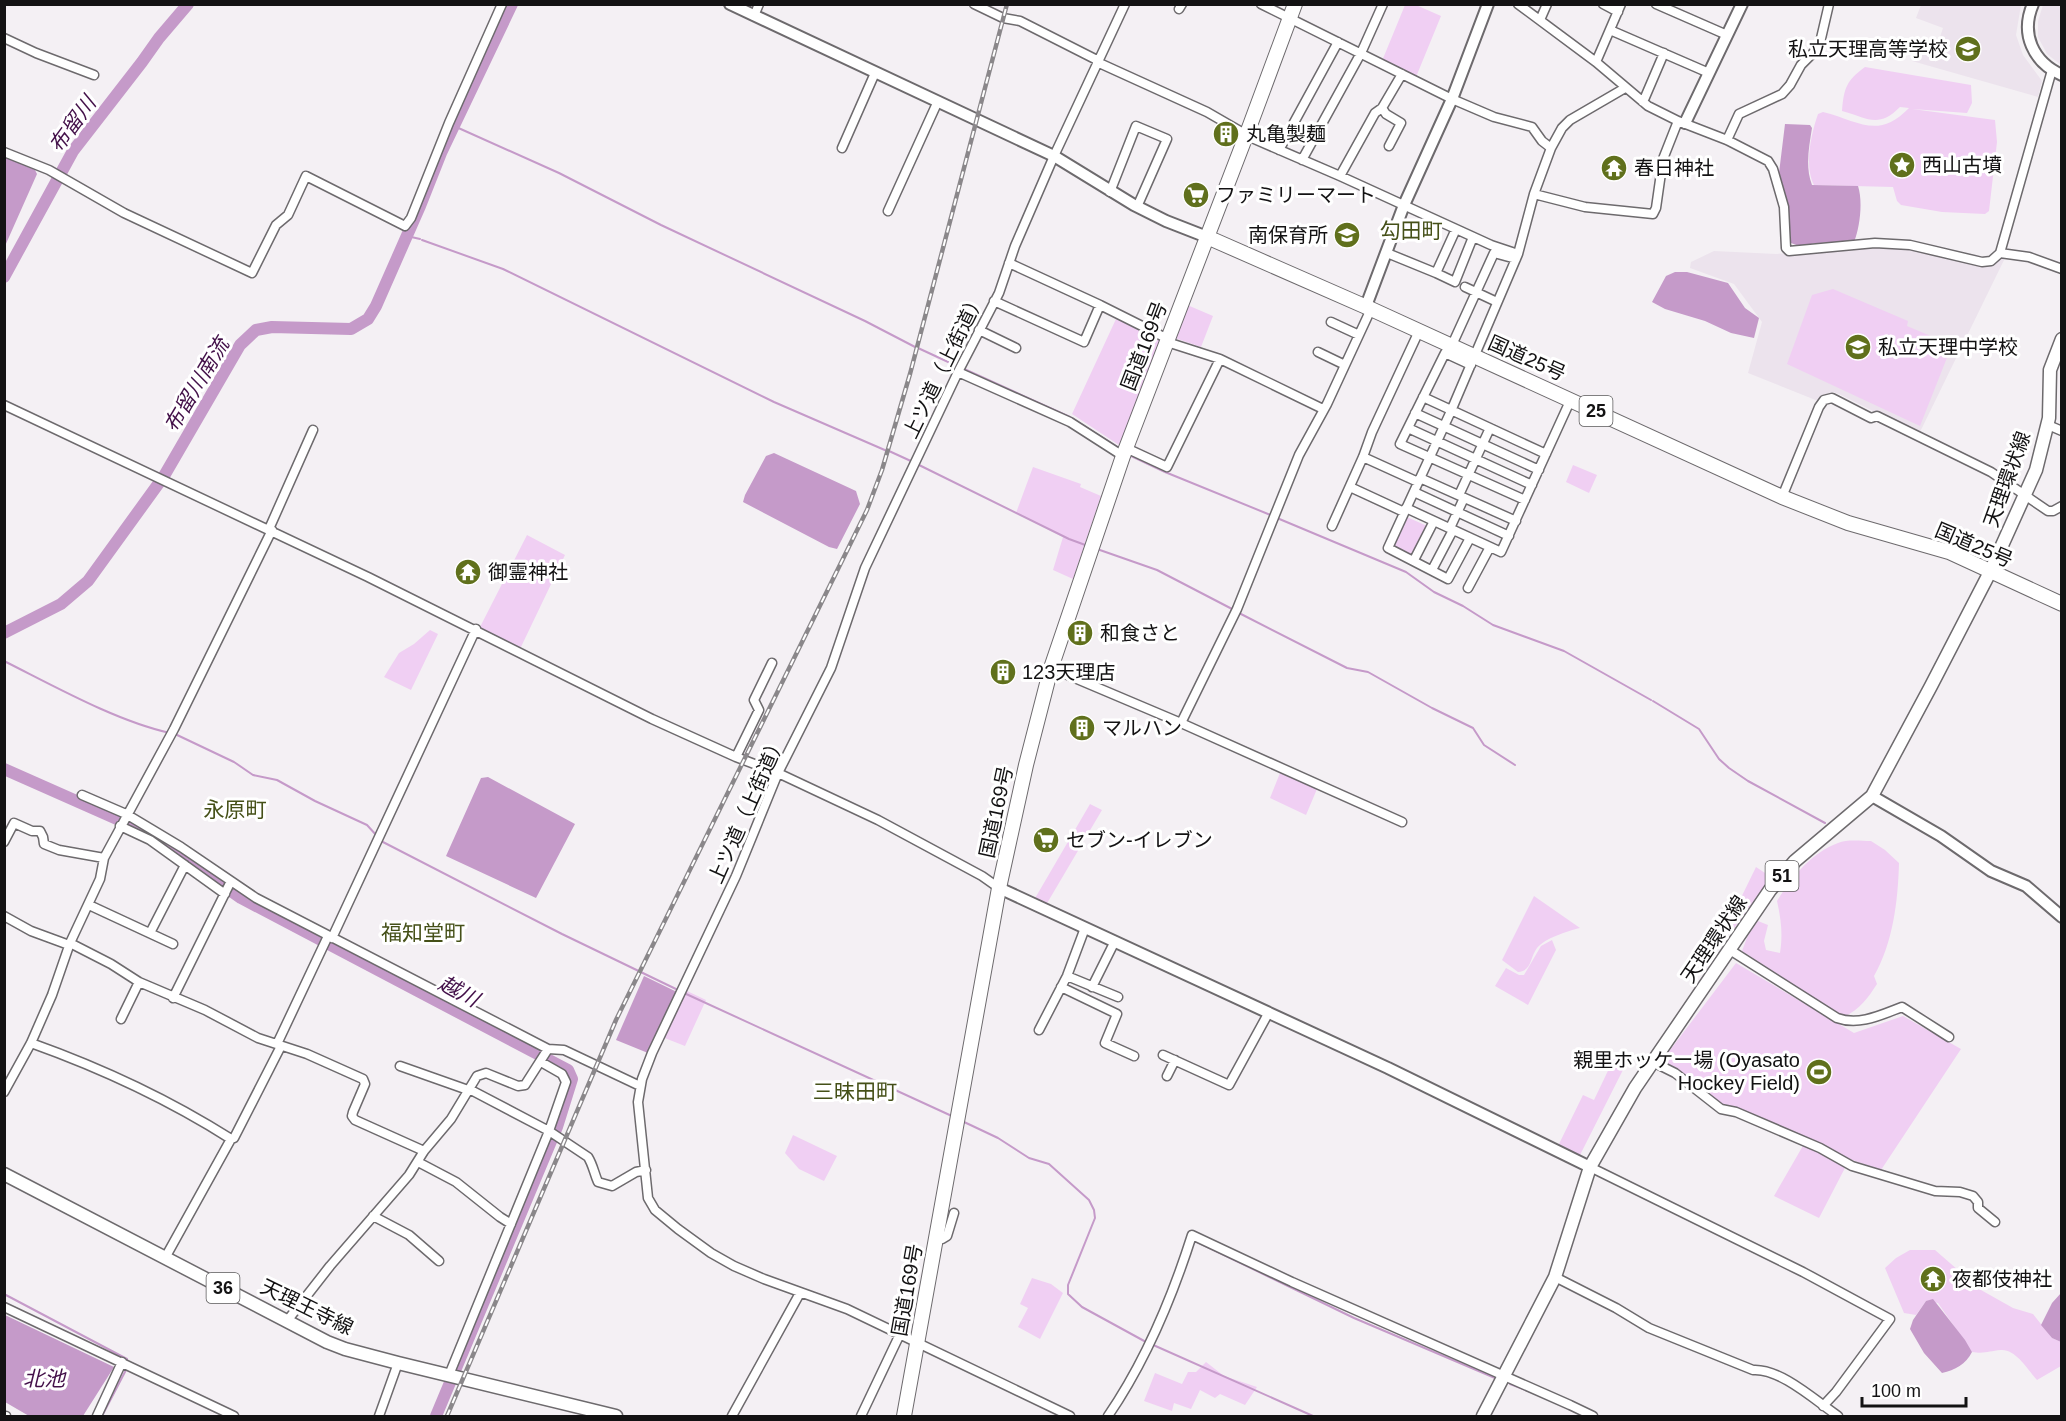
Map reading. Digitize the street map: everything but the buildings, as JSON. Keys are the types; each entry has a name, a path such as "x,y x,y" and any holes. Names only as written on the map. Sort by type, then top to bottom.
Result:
{"highway":[{"path":"1207,237 1295,4"},
{"name":"国道25号","path":"1207,237 1369,307 1452,345 1473,360 1571,399 1782,497 1848,523 1949,552 2061,604"},
{"name":"国道169号","path":"904,1416 999,888 1026,765 1051,668 1124,452 1207,237"}],"main road":[{"name":"天理環状線","path":"1483,1416 1555,1277 1590,1167 1622,1108 1770,890 1795,861 1872,796 1990,572 2026,495 2038,463 2048,425 2051,402 2050,370 2061,339"},
{"name":"天理王寺線","path":"4,1174 345,1349 616,1416"}],"street":[{"path":"4,152 49,170 124,213 252,273 276,225 288,215 306,176 405,226 411,218 448,123 502,4"},
{"path":"730,4 1054,156 1137,207 1207,237"},
{"path":"754,16 759,4"},
{"name":"上ツ道（上街道）","path":"1070,1416 847,1309 734,1266 711,1253 655,1210 648,1198 638,1102 640,1086 652,1053 736,876 778,773 831,668 865,568 994,301 1054,156 1125,4"},
{"path":"1261,4 1452,99 1494,117 1532,127 1542,141 1551,148"},
{"path":"1302,160 1361,53 1383,4"},
{"path":"1181,723 1237,609 1299,455 1359,335 1404,205 1452,99 1488,4"},
{"path":"1518,4 1596,62 1643,102 1768,161 1773,169 1784,207 1786,248 1789,251 1875,243 1910,245 1982,262 1991,261 2000,253 2057,73 2038,58 2032,49 2027,22 2033,4"},
{"path":"1540,20 1547,4"},
{"path":"1596,62 1620,8 1603,4"},
{"path":"1656,4 1727,35"},
{"path":"1534,194 1585,207 1653,214 1663,159 1709,73 1742,4"},
{"path":"1727,140 1739,114 1782,94 1802,65 1819,47 1829,4"},
{"path":"978,5 1004,18 1020,21 1097,61 1207,112 1246,135 1517,257"},
{"path":"1610,30 1709,73"},
{"path":"4,38 94,75"},
{"path":"1279,150 1338,42"},
{"path":"1643,102 1664,53"},
{"path":"842,148 875,73"},
{"path":"1340,176 1375,113 1382,108 1402,74"},
{"path":"1470,538 1448,579 1389,548 1517,257 1534,194 1551,148 1562,128 1570,120 1625,88"},
{"path":"888,211 938,101"},
{"path":"1382,108 1386,114 1401,123 1389,146"},
{"path":"1110,192 1136,126 1167,139 1137,207"},
{"path":"1436,273 1456,229"},
{"path":"1387,253 1455,282 1473,237"},
{"path":"1452,345 1494,253 1517,257"},
{"path":"2000,253 2029,257 2061,269"},
{"path":"1009,263 1101,305 1167,340 1220,359 1323,409"},
{"path":"1466,287 1497,302"},
{"path":"994,301 1083,342 1101,305"},
{"path":"1331,322 1359,335"},
{"path":"980,330 1016,348"},
{"path":"1332,526 1419,331"},
{"path":"1318,352 1345,365"},
{"path":"1473,360 1445,353 1400,444 1525,500"},
{"path":"958,372 1070,422 1124,452 1167,467 1220,359"},
{"path":"1423,398 1546,454"},
{"path":"1782,497 1819,407 1824,400 1832,398 1965,458 1991,472 2048,511 2053,512 2061,506"},
{"path":"1350,487 1434,521 1501,552 1571,399"},
{"path":"4,405 476,629 652,719 736,757 778,773 878,820 999,888 1388,1068 1803,1272 1890,1319 1823,1406"},
{"path":"1415,413 1539,470"},
{"path":"2048,425 2061,431"},
{"path":"1408,428 1532,485"},
{"path":"1432,570 1452,529 1469,475 1490,428"},
{"path":"4,1092 31,1043 52,995 70,944 100,879 104,858 174,729 270,530 314,430"},
{"path":"1363,458 1516,521"},
{"path":"1414,492 1509,536"},
{"path":"1414,560 1434,521"},
{"path":"1468,588 1490,547"},
{"path":"165,1258 231,1139 234,1138 476,629"},
{"path":"736,757 759,710 754,700 772,663"},
{"path":"1051,668 1181,723 1402,822"},
{"path":"82,795 126,814 192,854 256,898 330,937 548,1050 564,1050 640,1086"},
{"path":"1872,796 1941,836 1991,871 2026,885 2061,917"},
{"path":"4,842 14,823 32,831 40,831 44,843 59,850 104,858"},
{"path":"120,826 150,840 225,894"},
{"path":"150,933 192,854"},
{"path":"173,998 231,881"},
{"path":"89,905 173,944"},
{"path":"4,916 31,931 70,944 111,964 140,982 205,1010 258,1038 307,1054 363,1079 365,1083 352,1116 424,1151"},
{"path":"1039,1029 1061,987 1086,928"},
{"path":"1092,987 1115,941"},
{"path":"1730,950 1837,1018 1847,1022 1872,1018 1902,1006 1949,1037"},
{"path":"1066,976 1118,998"},
{"path":"121,1019 140,982"},
{"path":"1061,987 1117,1014 1105,1043 1134,1056"},
{"path":"1163,1055 1229,1085 1269,1012"},
{"path":"31,1043 146,1090 187,1111 231,1139"},
{"path":"287,1321 396,1191 424,1151 451,1119 477,1076 486,1073 518,1086 525,1085 548,1050"},
{"path":"1167,1076 1174,1060"},
{"path":"453,1376 566,1082 562,1074 541,1062"},
{"path":"1653,1062 1675,1073 1721,1109 1736,1112 1820,1148 1852,1166 1935,1191 1960,1192 1973,1196 1978,1202 1978,1208 1995,1222"},
{"path":"400,1066 469,1090 549,1131 588,1157 598,1182 606,1185 618,1184 636,1172 646,1170"},
{"path":"418,1162 456,1182 511,1224"},
{"path":"936,1238 942,1239 947,1236 954,1213"},
{"path":"373,1216 409,1235 439,1261"},
{"path":"1108,1416 1130,1383 1154,1333 1192,1235 1593,1416"},
{"path":"1555,1277 1616,1308 1649,1328 1753,1370 1764,1369 1838,1416"},
{"path":"732,1416 800,1293"},
{"path":"4,1307 234,1416"},
{"path":"861,1416 900,1334"},
{"path":"97,1416 122,1362"},
{"path":"379,1416 398,1363"}],"shaded area":[{"path":"1405,5 1416,5 1441,16 1416,77 1382,61"},
{"name":"私立天理高等学校","path":"1921,5 2021,5 2016,35 2023,55 2042,81 2038,97 1912,61 1920,39 1938,43 1943,28 1916,18"},
{"path":"2043,5 2061,5 2061,65 2047,54 2038,37 2038,21"},
{"name":"西山古墳","path":"1865,67 1971,85 1972,103 1967,113 1912,109 1995,120 1997,142 1989,211 1985,214 1942,212 1901,205 1897,201 1893,187 1814,185 1809,169 1809,159 1818,114 1823,112 1858,123 1878,126 1898,118 1909,108 1900,107 1879,120 1866,119 1842,111 1847,86"},
{"name":"私立天理中学校","path":"1907,247 1984,265 2005,258 1919,434 1839,394 1833,392 1822,395 1818,401 1748,373 1762,322 1734,284 1690,268 1691,262 1714,251 1776,254"},
{"path":"1833,289 1908,321 1907,326 1952,345 1920,426 1787,364 1812,295"},
{"path":"1185,304 1213,316 1201,347 1172,337"},
{"path":"1116,319 1163,342 1122,447 1072,414"},
{"path":"1573,465 1597,475 1589,493 1566,482"},
{"path":"1033,467 1081,484 1080,487 1101,496 1073,579 1053,570 1063,537 1016,513"},
{"path":"1407,517 1427,526 1413,557 1392,546"},
{"path":"527,535 565,555 520,649 479,629"},
{"path":"430,630 438,634 411,690 384,677 399,653"},
{"path":"1280,773 1317,789 1306,815 1270,798"},
{"path":"1090,804 1102,810 1046,905 1034,900"},
{"path":"1871,841 1899,863 1896,907 1886,950 1874,976 1877,984 1863,1003 1844,1017 1834,1013 1742,951 1748,935 1758,921 1768,925 1764,941 1766,950 1780,953 1781,927 1777,901 1789,883 1811,859 1828,847 1842,842"},
{"path":"1756,867 1765,873 1774,874 1732,931 1724,925 1735,910"},
{"path":"1534,896 1580,928 1545,941 1537,948 1526,969 1518,972 1502,960"},
{"path":"1552,940 1556,950 1528,1005 1495,986 1506,968 1519,975 1524,975 1541,946"},
{"path":"1736,963 1854,1033 1903,1016 1961,1049 1881,1170 1852,1160 1739,1108 1723,1107 1706,1090 1661,1062"},
{"path":"685,990 706,1000 685,1046 662,1037"},
{"path":"1616,1054 1628,1060 1579,1157 1558,1146 1583,1095 1594,1100"},
{"path":"793,1135 837,1156 824,1181 799,1169 785,1153"},
{"path":"1804,1144 1846,1166 1819,1218 1774,1196"},
{"path":"1910,1250 1935,1250 1981,1290 2013,1308 2033,1314 2052,1338 2061,1342 2061,1366 2037,1380 2012,1353 2001,1350 1972,1352 1938,1303 1926,1301 1916,1315 1904,1313 1885,1268"},
{"path":"1032,1278 1051,1284 1063,1293 1040,1339 1018,1327 1028,1308 1020,1304"},
{"path":"1206,1362 1224,1376 1257,1387 1245,1405 1220,1394 1215,1398 1200,1390 1191,1409 1174,1403 1172,1411 1144,1401 1155,1373 1182,1384 1188,1372 1196,1372"}],"water":[{"path":"1785,124 1810,125 1812,128 1808,164 1812,185 1858,186 1860,214 1854,242 1799,246 1791,243 1787,201 1779,173"},
{"path":"5,157 35,170 37,174 5,246"},
{"path":"1675,272 1687,272 1728,283 1745,308 1759,318 1754,338 1731,333 1652,302 1666,276"},
{"path":"774,453 856,491 860,504 837,549 743,502 766,456"},
{"path":"488,777 575,824 536,898 446,856 481,778"},
{"path":"644,976 677,992 648,1053 616,1040"},
{"path":"2061,1293 2061,1342 2052,1338 2041,1325 2052,1303"},
{"path":"1933,1299 1972,1352 1960,1366 1942,1373 1924,1353 1910,1329 1913,1320 1926,1301"},
{"name":"北池","path":"5,1315 114,1367 83,1416 29,1416 5,1402"}],"waterway":[{"name":"布留川","path":"4,277 73,151 159,38 188,4"},
{"name":"布留川南流","path":"4,633 61,604 88,581 164,476 240,345 256,330 272,327 351,329 368,319 376,306 420,206 441,153 512,4"},
{"path":"454,126 559,173 661,225 865,321 917,348"},
{"path":"407,236 420,239"},
{"path":"422,240 503,269 774,402 887,451"},
{"path":"918,348 959,367"},
{"path":"962,368 1070,417 1119,448"},
{"path":"889,451 913,462"},
{"path":"1129,455 1273,516"},
{"path":"917,464 1069,539 1088,546"},
{"path":"1277,518 1406,572 1434,592 1463,606 1493,625 1564,651 1651,700"},
{"path":"1097,549 1157,570 1234,610"},
{"path":"1239,613 1347,668 1368,672 1473,728 1484,745 1515,765"},
{"path":"4,661 107,712 170,733"},
{"path":"1653,701 1699,729 1719,759 1729,768 1748,781 1825,823"},
{"path":"175,734 234,762 253,775 277,780 367,825 377,836"},
{"name":"越川","path":"4,769 126,823 186,859 241,898 568,1070 572,1079 557,1127 436,1416"},
{"path":"381,841 562,934 678,990"},
{"path":"684,993 954,1117"},
{"path":"962,1121 998,1138 1029,1158 1049,1164 1089,1200 1095,1218 1068,1285 1068,1294 1082,1307 1146,1342"},
{"path":"1197,1242 1354,1318 1495,1378"},
{"path":"4,1294 127,1359 127,1363"},
{"path":"1151,1344 1313,1416"},
{"path":"102,1416 127,1368"},
{"path":"1510,1384 1541,1396"}],"railway":[{"path":"447,1416 616,1020 867,510 882,470 910,374 1007,4"}],"place":[{"name":"私立天理高等学校","path":"1968,49"},
{"name":"丸亀製麺","path":"1226,134"},
{"name":"西山古墳","path":"1902,165"},
{"name":"春日神社","path":"1614,168"},
{"name":"ファミリーマート","path":"1196,195"},
{"name":"南保育所","path":"1347,235"},
{"name":"私立天理中学校","path":"1858,347"},
{"name":"御霊神社","path":"468,572"},
{"name":"和食さと","path":"1080,633"},
{"name":"123天理店","path":"1003,672"},
{"name":"マルハン","path":"1082,728"},
{"name":"セブン-イレブン","path":"1046,840"},
{"name":"親里ホッケー場 (Oyasato Hockey Field)","path":"1819,1072"},
{"name":"夜都伎神社","path":"1933,1279"}],"district":[{"name":"勾田町","path":"1411,230"},
{"name":"永原町","path":"235,809"},
{"name":"福知堂町","path":"423,932"},
{"name":"三昧田町","path":"855,1091"}]}
